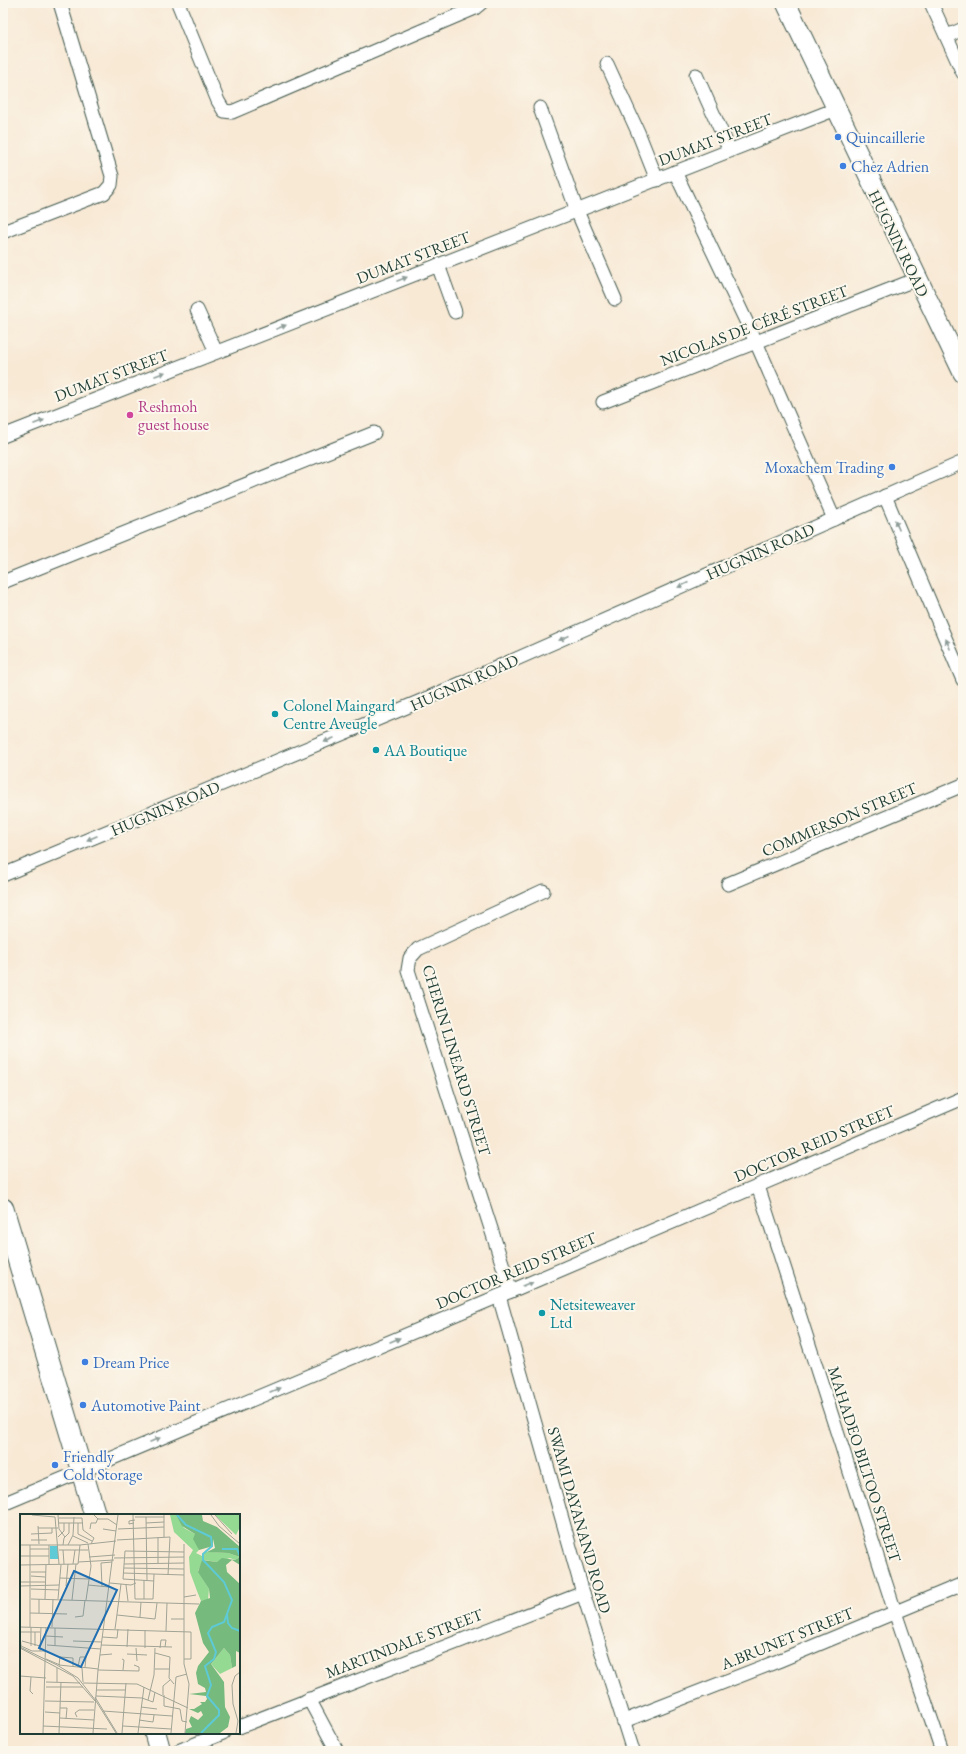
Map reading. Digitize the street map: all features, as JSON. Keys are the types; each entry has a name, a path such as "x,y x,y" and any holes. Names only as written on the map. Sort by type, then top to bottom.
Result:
{"main road":[{"path":"3,1209 80,1471 95,1514"},
{"path":"156,1734 160,1751"}],"street":[{"path":"3,232 104,193 111,185 112,176 60,3"},
{"path":"178,3 218,101 224,111 232,112 475,8 481,3"},
{"name":"HUGNIN ROAD","path":"786,3 963,373"},
{"path":"931,3 963,73"},
{"path":"947,36 963,29"},
{"path":"607,64 638,132 657,180"},
{"path":"696,74 730,151"},
{"path":"540,108 577,211 615,299"},
{"name":"DUMAT STREET","path":"3,436 836,109"},
{"path":"675,172 756,342 834,519"},
{"path":"438,265 455,312"},
{"name":"NICOLAS DE CÉRÉ STREET","path":"603,402 917,279"},
{"path":"197,310 216,352"},
{"path":"3,582 374,433"},
{"path":"963,462 885,496 963,680"},
{"name":"HUGNIN ROAD","path":"3,876 421,701 885,496"},
{"name":"COMMERSON STREET","path":"728,884 963,785"},
{"name":"CHERIN LINEARD STREET","path":"505,1294 408,970 410,958 418,949 543,891"},
{"name":"DOCTOR REID STREET","path":"3,1504 505,1294 963,1098"},
{"name":"MAHADEO BILTOO STREET","path":"758,1186 894,1612 942,1751"},
{"name":"SWAMI DAYANAND ROAD","path":"505,1294 583,1593 633,1751"},
{"name":"A.BRUNET STREET","path":"624,1721 778,1661 963,1584"},
{"name":"MARTINDALE STREET","path":"240,1727 583,1593"},
{"path":"309,1699 337,1751"},
{"path":"178,1751 220,1734"}],"place":[{"name":"Quincaillerie","path":"838,137"},
{"name":"Chez Adrien","path":"843,166"},
{"name":"Reshmoh guest house","path":"130,415"},
{"name":"Moxachem Trading","path":"892,467"},
{"name":"Colonel Maingard Centre Aveugle","path":"275,714"},
{"name":"AA Boutique","path":"376,750"},
{"name":"Netsiteweaver Ltd","path":"542,1313"},
{"name":"Dream Price","path":"85,1362"},
{"name":"Automotive Paint","path":"83,1405"},
{"name":"Friendly Cold Storage","path":"55,1465"}]}
